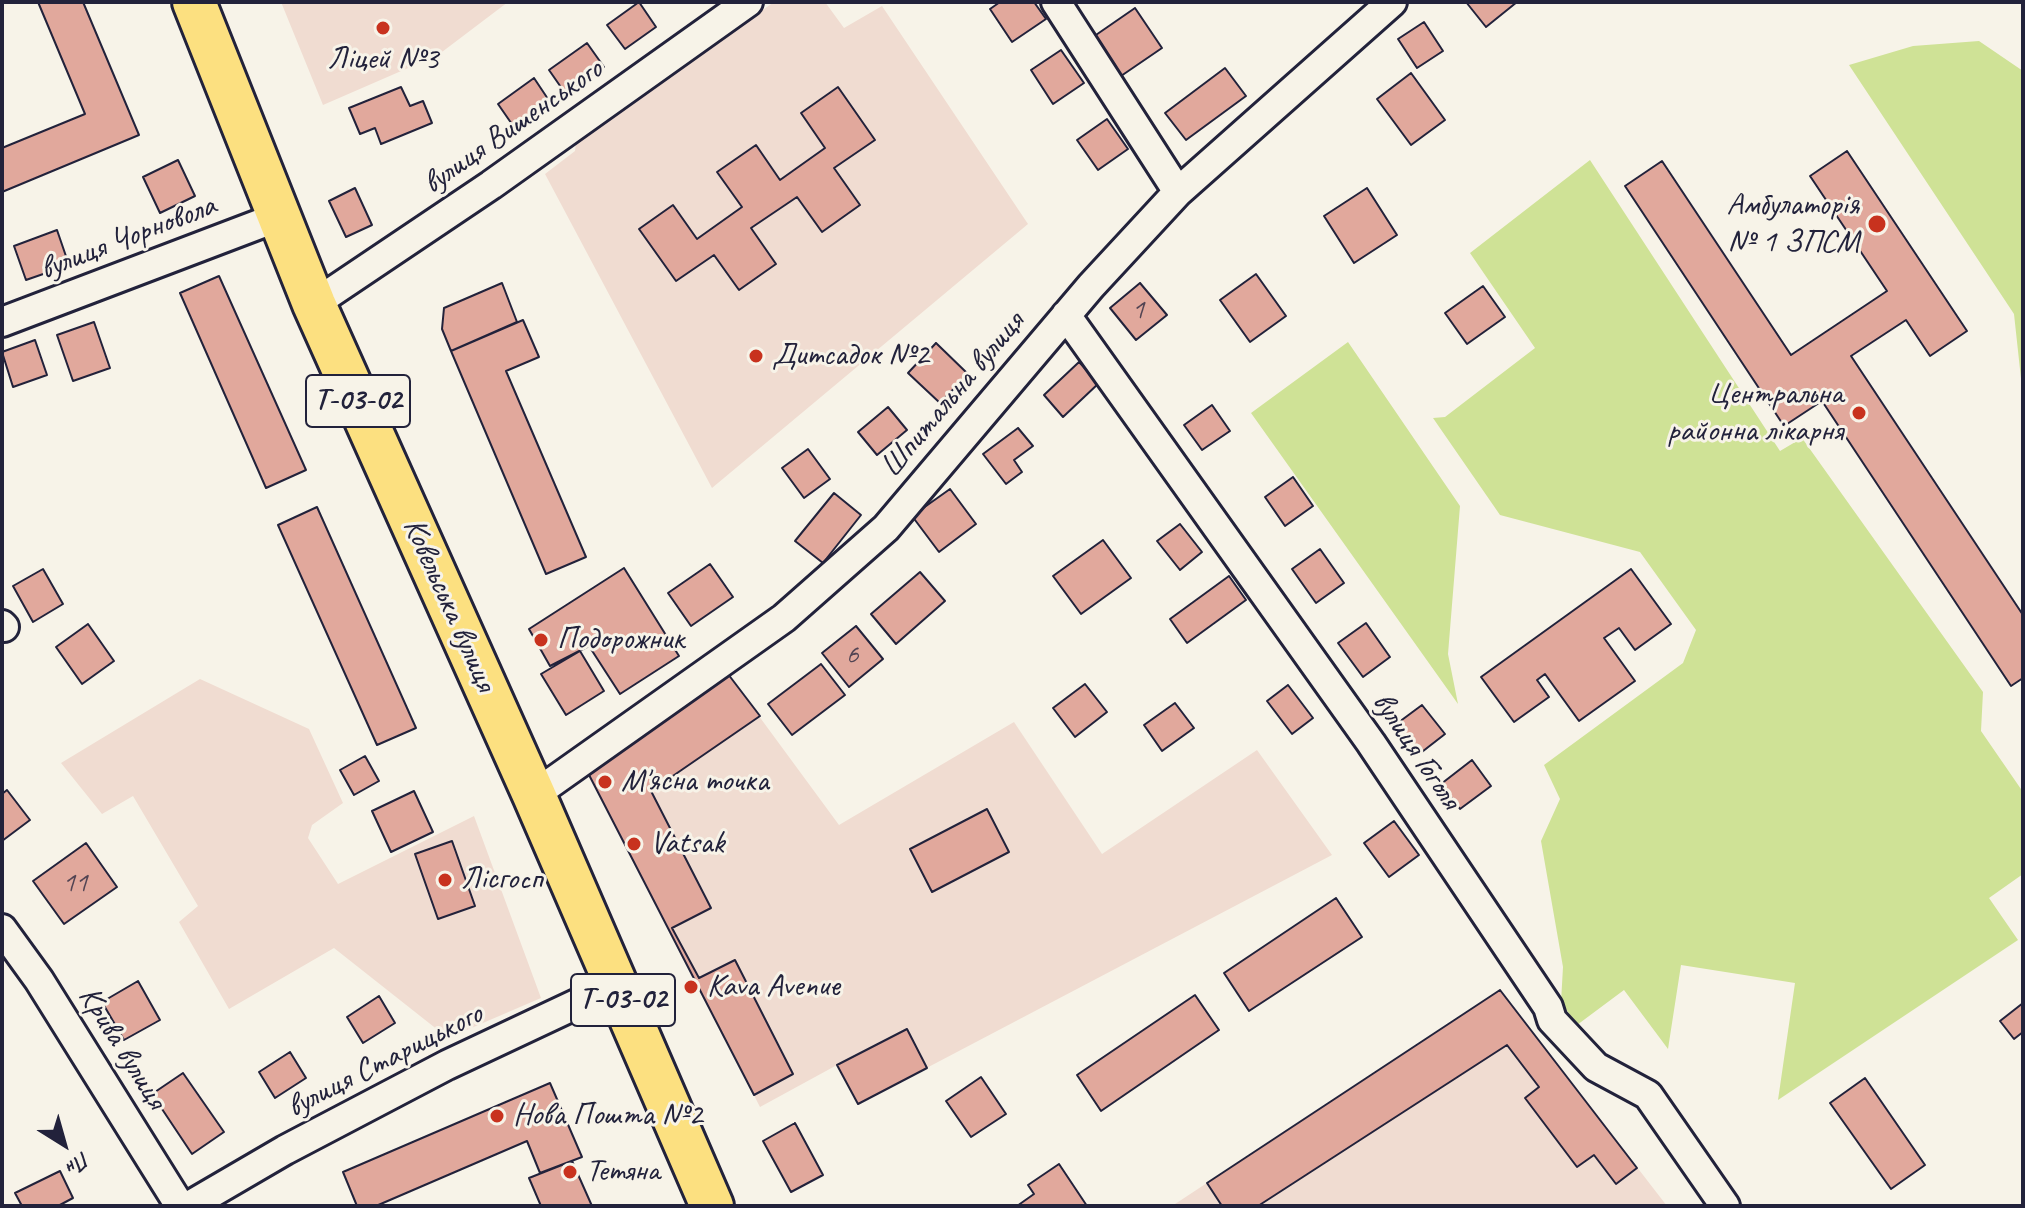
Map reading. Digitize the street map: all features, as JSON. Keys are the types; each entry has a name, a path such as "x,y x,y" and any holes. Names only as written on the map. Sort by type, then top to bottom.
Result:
{"main road":[{"name":"Ковельська вулиця","path":"194,2 314,304 534,795 712,1206"}],"street":[{"name":"вулиця Вишенського","path":"314,304 491,185 748,2"},
{"path":"1056,2 1178,192"},
{"name":"Шпитальна вулиця","path":"534,795 784,618 886,528 1066,315 1178,192 1375,8"},
{"name":"вулиця Чорновола","path":"2,322 278,217"},
{"name":"вулиця Гоголя","path":"1066,315 1371,743 1548,1007 1552,1020 1596,1067 1648,1095 1725,1206"},
{"name":"Крива вулиця","path":"2,929 39,980 180,1206"},
{"name":"вулиця Старицького","path":"189,1206 285,1150 447,1065 617,985"}],"shaded area":[{"name":"Ліцей №3","path":"281,2 508,2 438,55 323,105"},
{"name":"Дитсадок №2","path":"774,2 825,2 844,28 882,6 1028,224 712,488 545,174 575,151 576,142"},
{"path":"728,674 839,825 1014,722 1102,854 1257,750 1332,855 858,1104 837,1065 760,1107 587,771"},
{"path":"200,679 309,729 343,803 312,825 308,838 338,884 474,816 541,998 448,1038 334,948 229,1009 179,922 198,906 133,796 102,814 61,763"},
{"path":"1500,990 1667,1206 1172,1206"}],"green space":[{"path":"1979,41 2023,71 2023,397 2014,314 1849,65 1913,46"},
{"path":"1590,160 1780,451 1802,438 1983,692 1981,731 2023,792 2023,874 1989,898 2018,940 1778,1100 1795,983 1681,965 1668,1049 1624,990 1577,1025 1561,1002 1563,967 1541,841 1560,799 1544,765 1683,663 1696,630 1640,552 1500,515 1433,418 1445,417 1535,348 1470,253"},
{"path":"1348,342 1460,506 1448,654 1458,704 1251,413"}],"building":[{"path":"38,2 83,2 139,135 2,192 2,148 85,114"},
{"path":"639,2 656,27 625,49 607,25"},
{"path":"1000,2 1034,2 1046,19 1012,42 990,9"},
{"path":"1466,2 1517,2 1486,27"},
{"path":"1135,8 1162,48 1121,76 1093,37"},
{"path":"1424,22 1443,51 1417,68 1398,39"},
{"path":"587,43 604,67 565,93 549,70"},
{"path":"1061,50 1084,83 1053,104 1031,70"},
{"path":"1225,68 1246,96 1186,140 1165,113"},
{"path":"1411,73 1445,120 1411,145 1377,99"},
{"path":"534,78 552,105 516,130 498,104"},
{"path":"401,87 410,106 423,101 432,123 381,144 375,128 360,134 349,108"},
{"path":"838,87 875,140 834,168 860,205 822,232 797,197 751,228 776,264 739,290 714,255 676,281 639,229 673,205 697,239 742,207 717,172 756,145 780,180 825,148 801,113"},
{"path":"1107,119 1128,149 1098,170 1077,140"},
{"name":"Центральна районна лікарня","path":"1847,151 1967,331 1930,356 1906,320 1851,356 2023,615 2023,678 2011,686 1822,401 1784,426 1625,186 1662,161 1791,355 1887,291 1810,176"},
{"path":"178,160 195,196 160,213 143,177"},
{"path":"355,188 372,225 346,237 329,201"},
{"path":"1367,188 1397,235 1354,263 1324,216"},
{"path":"57,230 69,265 26,280 14,246"},
{"path":"1256,274 1286,316 1250,342 1220,300"},
{"path":"219,276 306,470 266,488 180,293"},
{"path":"502,283 517,322 451,351 442,329 444,308"},
{"path":"1140,283 1167,315 1136,340 1110,308"},
{"path":"1483,286 1505,317 1467,344 1445,313"},
{"path":"523,320 539,357 506,371 586,557 546,574 451,351"},
{"path":"94,322 110,368 73,381 57,335"},
{"path":"35,340 47,375 13,387 2,352"},
{"path":"936,343 968,374 940,403 908,373"},
{"path":"1079,362 1099,383 1063,417 1044,395"},
{"path":"1212,405 1230,431 1202,450 1184,425"},
{"path":"888,407 907,430 877,455 858,432"},
{"path":"1018,428 1033,446 1014,460 1022,472 1006,484 983,454"},
{"path":"808,449 830,479 804,498 782,468"},
{"path":"1293,477 1313,506 1285,526 1265,497"},
{"path":"950,489 976,524 939,552 912,516"},
{"path":"834,493 861,515 823,563 795,541"},
{"path":"317,507 416,728 377,745 278,525"},
{"path":"1180,524 1202,552 1180,570 1157,541"},
{"path":"1103,540 1131,578 1081,614 1053,576"},
{"path":"1320,549 1344,583 1316,603 1292,569"},
{"path":"710,564 733,597 691,626 668,593"},
{"path":"624,568 679,656 620,694 589,646 550,666 529,629"},
{"path":"43,569 63,604 33,622 13,586"},
{"path":"1631,569 1671,624 1635,650 1619,628 1604,638 1635,681 1579,721 1545,674 1537,680 1549,697 1514,722 1481,677"},
{"path":"920,572 945,601 896,644 871,614"},
{"path":"1229,576 1246,600 1187,643 1170,619"},
{"path":"1366,623 1390,657 1363,677 1338,643"},
{"path":"88,624 114,661 82,684 56,647"},
{"path":"856,626 883,659 849,687 822,653"},
{"path":"580,651 604,691 566,715 541,674"},
{"path":"821,664 845,695 792,735 768,704"},
{"path":"728,674 760,716 651,791 711,908 672,928 699,978 735,960 793,1074 754,1095 587,771"},
{"path":"1085,684 1107,712 1075,737 1053,708"},
{"path":"1288,685 1313,718 1292,734 1267,701"},
{"path":"1175,703 1194,728 1162,751 1144,725"},
{"path":"1422,705 1445,734 1418,755 1395,725"},
{"path":"365,756 379,781 354,795 340,770"},
{"path":"1472,760 1491,786 1460,809 1441,784"},
{"path":"7,790 30,820 2,841 2,794"},
{"path":"414,791 433,832 391,852 372,811"},
{"path":"987,809 1009,852 932,892 910,849"},
{"path":"1394,821 1419,855 1389,877 1364,843"},
{"name":"Лісгосп","path":"452,841 475,906 438,919 415,854"},
{"path":"86,843 117,887 64,924 33,881"},
{"path":"1336,898 1362,937 1249,1011 1224,973"},
{"path":"138,981 160,1020 124,1040 102,1002"},
{"path":"1500,990 1637,1168 1616,1184 1594,1155 1577,1167 1525,1098 1539,1087 1507,1045 1258,1206 1222,1206 1207,1183"},
{"path":"1195,995 1219,1030 1101,1111 1077,1075"},
{"path":"379,996 395,1023 363,1043 347,1017"},
{"path":"2023,1003 2023,1032 2014,1039 2000,1021"},
{"path":"907,1029 927,1068 858,1104 837,1065"},
{"path":"290,1052 306,1078 275,1098 259,1072"},
{"path":"183,1073 224,1132 192,1154 152,1094"},
{"path":"981,1077 1006,1114 971,1137 946,1101"},
{"path":"1865,1078 1925,1165 1891,1189 1830,1103"},
{"path":"550,1083 582,1157 540,1173 527,1141 376,1206 357,1206 343,1172"},
{"path":"795,1123 823,1175 791,1192 763,1141"},
{"path":"572,1161 592,1206 541,1206 529,1178"},
{"path":"1059,1164 1087,1206 1017,1206 1034,1194 1028,1185"},
{"path":"60,1171 73,1198 58,1206 22,1206 15,1193"}],"place":[{"name":"Ліцей №3","path":"383,28"},
{"name":"Амбулаторія № 1 ЗПСМ","path":"1877,224"},
{"name":"Дитсадок №2","path":"756,356"},
{"name":"Центральна районна лікарня","path":"1859,413"},
{"name":"Подорожник","path":"541,640"},
{"name":"М'ясна точка","path":"605,782"},
{"name":"Vatsak","path":"634,844"},
{"name":"Лісгосп","path":"445,880"},
{"name":"Kava Avenue","path":"691,987"},
{"name":"Нова Пошта №2","path":"497,1116"},
{"name":"Тетяна","path":"570,1172"}]}
